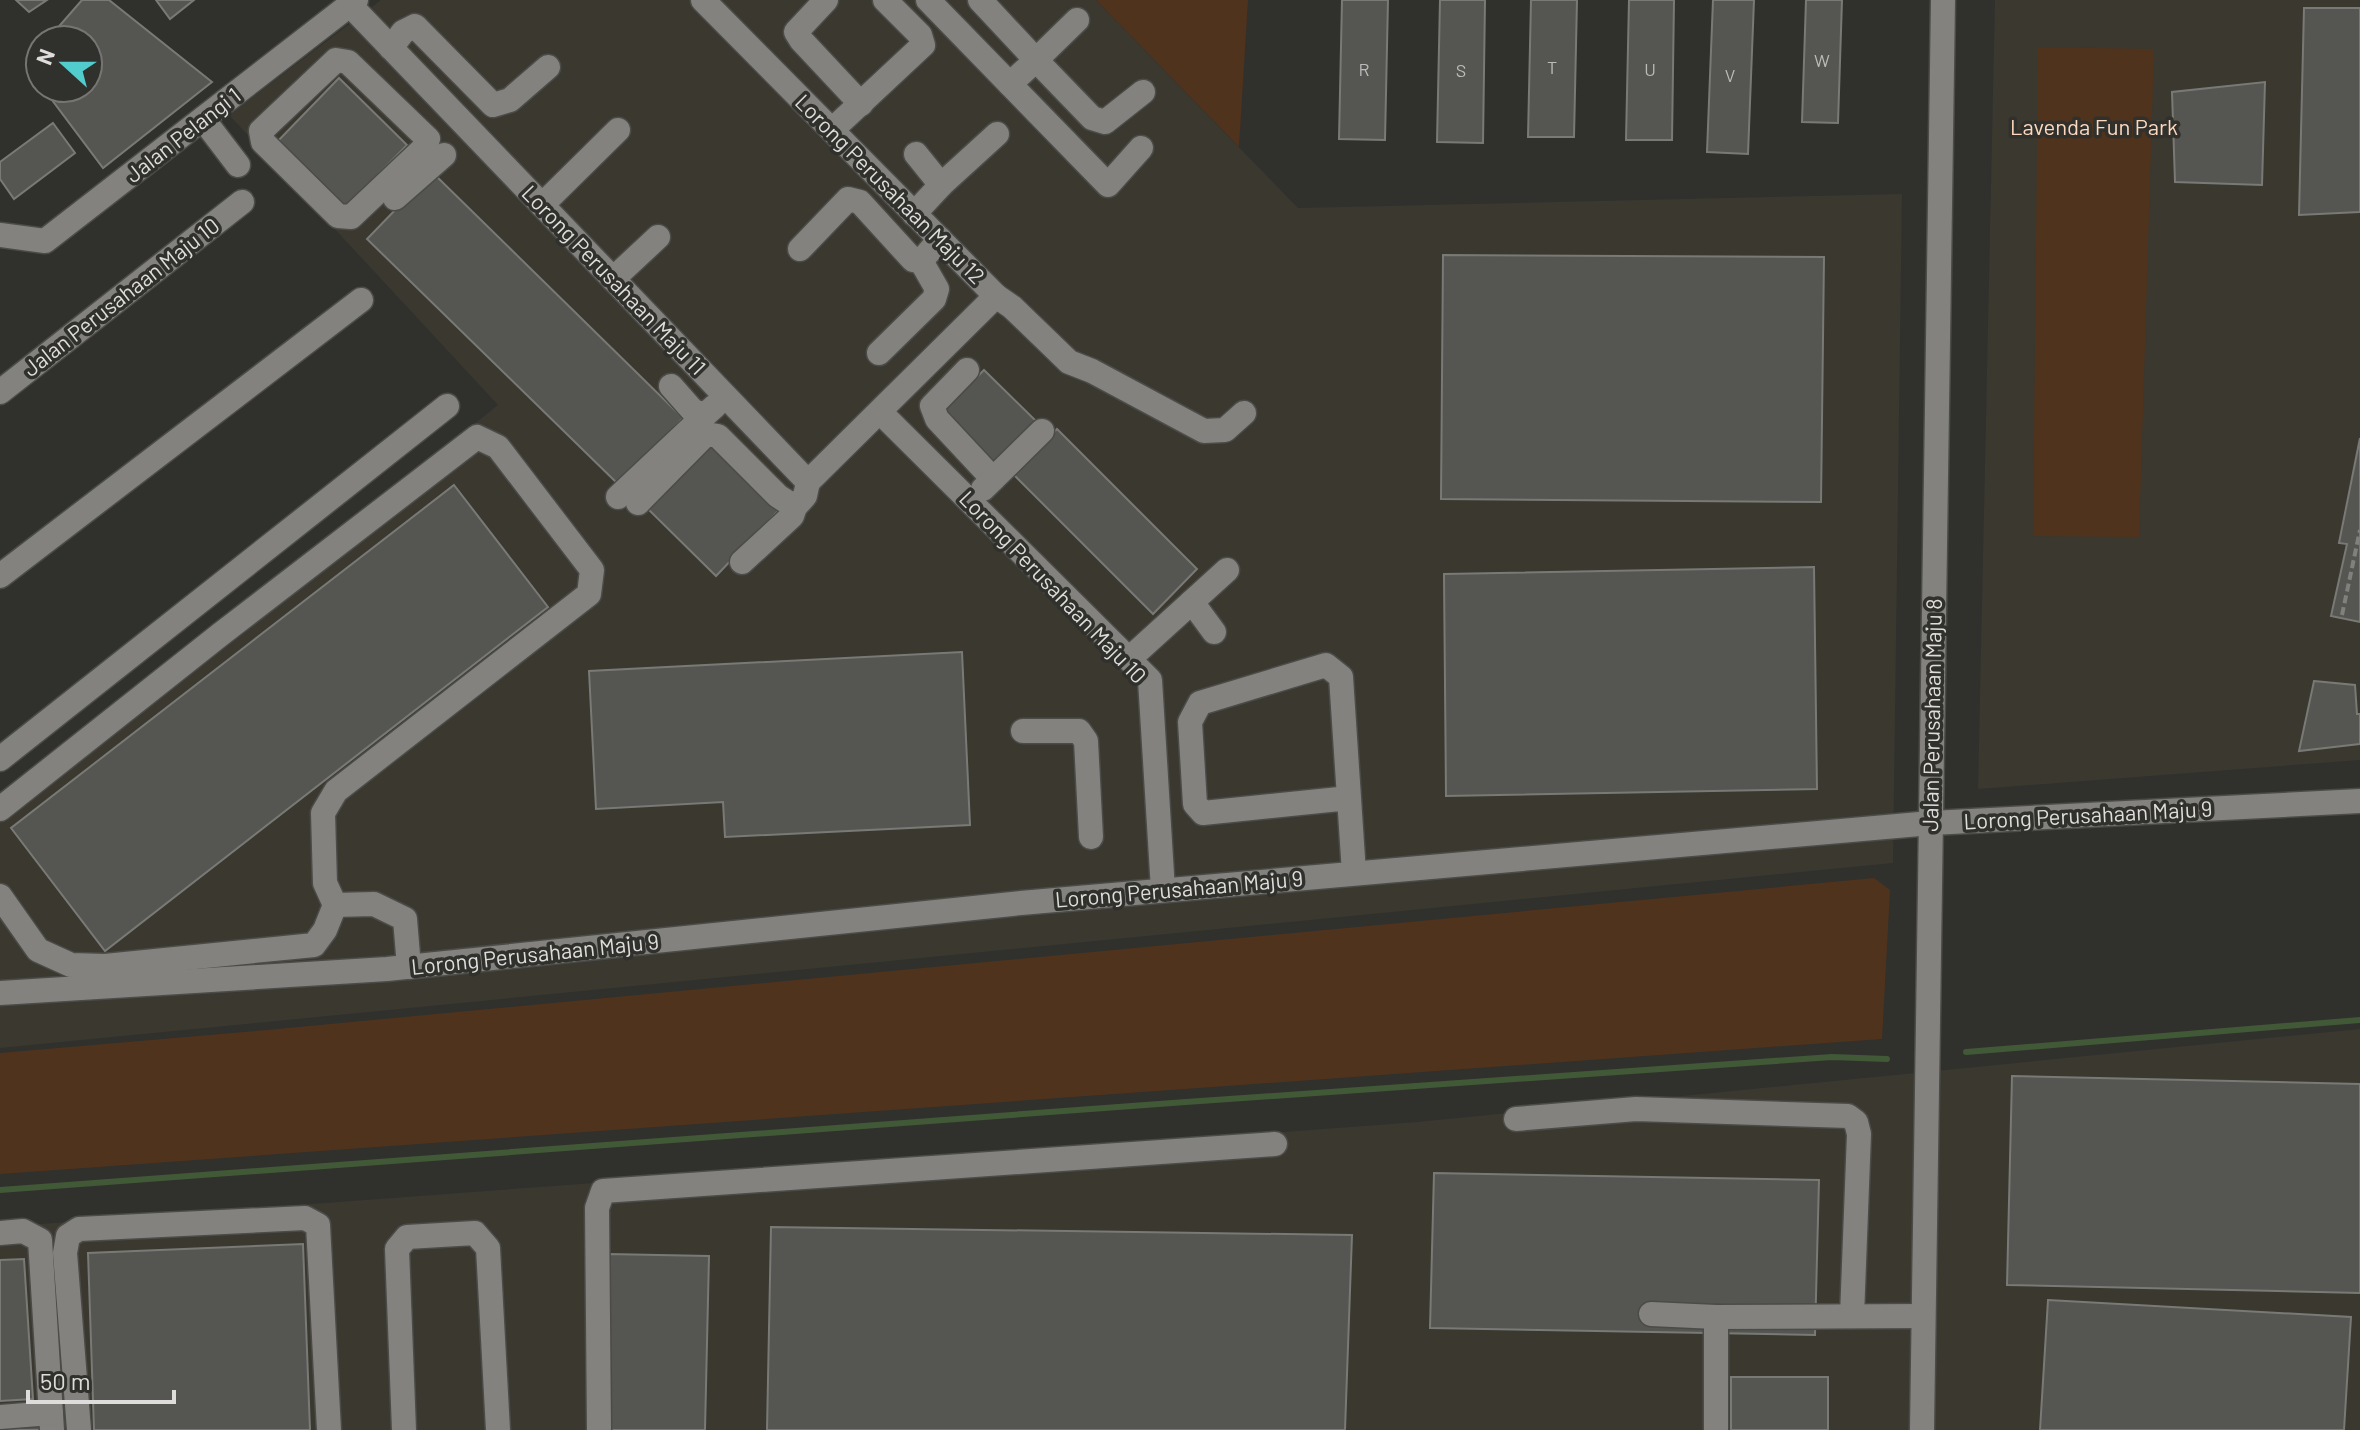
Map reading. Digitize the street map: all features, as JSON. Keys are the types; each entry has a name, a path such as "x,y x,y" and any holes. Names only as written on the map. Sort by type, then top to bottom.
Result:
{"street":[{"name":"Lorong Perusahaan Maju 12","path":"703,0 996,296 880,412"},
{"path":"826,0 796,32 861,104"},
{"path":"832,130 923,45 920,35 885,0"},
{"path":"928,0 1108,185 1141,148"},
{"path":"980,0 1092,118 1105,122 1143,92"},
{"name":"Jalan Perusahaan Maju 8","path":"1922,1430 1943,0"},
{"name":"Lorong Perusahaan Maju 11","path":"353,2 391,48 808,482"},
{"name":"Jalan Pelangi 1","path":"0,235 45,241 353,2"},
{"path":"1010,84 1077,20"},
{"path":"391,48 403,32 415,26 493,105 510,100 548,67"},
{"path":"336,60 348,62 381,92 428,139 424,148 351,217 338,216 263,142 261,131 336,60"},
{"path":"381,92 409,66"},
{"path":"203,119 238,165"},
{"path":"542,205 618,130"},
{"path":"382,209 451,164 471,131"},
{"path":"914,214 997,134"},
{"path":"916,154 941,185"},
{"path":"800,249 848,199 860,202 913,260 921,261"},
{"name":"Jalan Perusahaan Maju 10","path":"0,392 242,202"},
{"path":"613,279 658,237"},
{"path":"921,261 940,239"},
{"path":"879,353 934,299 937,289 921,261"},
{"path":"996,296 1012,307 1069,362 1092,371 1204,431 1225,430 1244,413"},
{"path":"3,567 361,300"},
{"path":"967,370 932,406 937,419 993,479"},
{"path":"671,386 693,411 705,415"},
{"path":"725,396 628,500 706,434 718,436 778,496 795,507"},
{"path":"0,759 447,406"},
{"path":"742,562 792,516 805,496 808,482 880,412"},
{"name":"Lorong Perusahaan Maju 10","path":"880,412 1150,680 1163,890"},
{"path":"970,502 1042,431"},
{"path":"0,809 477,437 498,447 592,570 589,594 336,791 323,813 325,883 335,905 325,930 314,945 105,966 71,965 38,950 0,896"},
{"path":"1129,659 1227,570"},
{"path":"1192,602 1214,632"},
{"path":"1349,798 1203,813 1195,804 1190,722 1200,703 1326,665 1341,677 1354,873"},
{"path":"1023,731 1079,731 1086,741 1091,837"},
{"name":"Lorong Perusahaan Maju 9","path":"0,993 409,967 1163,890 1931,823 2360,801"},
{"path":"335,905 374,904 405,919 409,967"},
{"path":"1516,1119 1636,1109 1848,1116 1856,1122 1859,1134 1852,1316"},
{"path":"599,1430 597,1208 603,1191 1275,1144"},
{"path":"79,1430 65,1253 68,1236 79,1229 305,1218 318,1225 329,1430"},
{"path":"0,1233 23,1231 40,1240 51,1422 0,1417"},
{"path":"404,1430 397,1249 407,1237 475,1233 488,1248 498,1430"},
{"path":"1651,1314 1716,1317 1923,1316"},
{"path":"1716,1317 1716,1430"}],"path":[{"path":"2342,615 2360,530"}],"shaded area":[{"path":"381,0 1096,0 1298,208 1902,194 1893,863 0,1048 0,802 498,405 229,115"},
{"path":"1995,0 2360,0 2360,760 1978,789"},
{"path":"2360,1029 2360,1430 0,1430 0,1227 1417,1122"}],"green space":[{"path":"1096,0 1248,0 1239,147"},
{"name":"Lavenda Fun Park","path":"2038,47 2154,49 2139,537 2033,536"},
{"path":"1874,878 1890,890 1882,1039 0,1174 0,1053"}],"building":[{"path":"16,0 47,0 29,12"},
{"path":"82,0 109,0 212,82 103,168 55,104 104,104 104,24 61,24"},
{"path":"156,0 194,0 170,19"},
{"name":"R","path":"1342,0 1388,0 1385,140 1339,139"},
{"name":"S","path":"1440,0 1485,0 1483,143 1437,142"},
{"name":"T","path":"1531,0 1577,0 1574,137 1528,137"},
{"name":"U","path":"1629,0 1674,0 1672,140 1626,140"},
{"name":"V","path":"1713,0 1754,0 1748,154 1707,152"},
{"name":"W","path":"1806,0 1842,0 1838,123 1802,122"},
{"path":"2304,8 2360,8 2360,212 2299,215"},
{"path":"339,78 407,145 342,212 274,145"},
{"path":"2265,82 2262,185 2175,182 2172,92"},
{"path":"53,123 75,153 14,199 0,179 0,162"},
{"path":"432,172 683,418 619,485 367,239"},
{"path":"1443,255 1824,257 1821,502 1441,499"},
{"path":"984,370 1036,421 992,466 940,414"},
{"path":"1057,429 1197,569 1153,614 1013,474"},
{"path":"2360,438 2360,622 2331,616 2347,544 2339,543"},
{"path":"712,442 780,509 716,576 648,509"},
{"path":"454,485 548,607 105,951 11,828"},
{"path":"1814,567 1817,789 1446,796 1444,574"},
{"path":"962,652 970,825 725,837 723,802 596,809 589,671"},
{"path":"2314,681 2355,685 2357,714 2360,714 2360,744 2299,751"},
{"path":"2012,1076 2360,1084 2360,1293 2007,1285"},
{"path":"1434,1173 1819,1180 1815,1335 1430,1328"},
{"path":"771,1227 1352,1235 1345,1430 767,1430"},
{"path":"303,1244 310,1430 94,1430 88,1253"},
{"path":"608,1254 709,1256 705,1430 604,1430"},
{"path":"24,1259 33,1399 0,1401 0,1260"},
{"path":"2048,1300 2351,1317 2344,1430 2040,1430"},
{"path":"1731,1377 1828,1377 1828,1430 1731,1430"},
{"path":"41,1420 41,1430 0,1430 0,1423"}],"waterway":[{"path":"1966,1052 2360,1020"},
{"path":"0,1190 1832,1057 1887,1059"}]}
